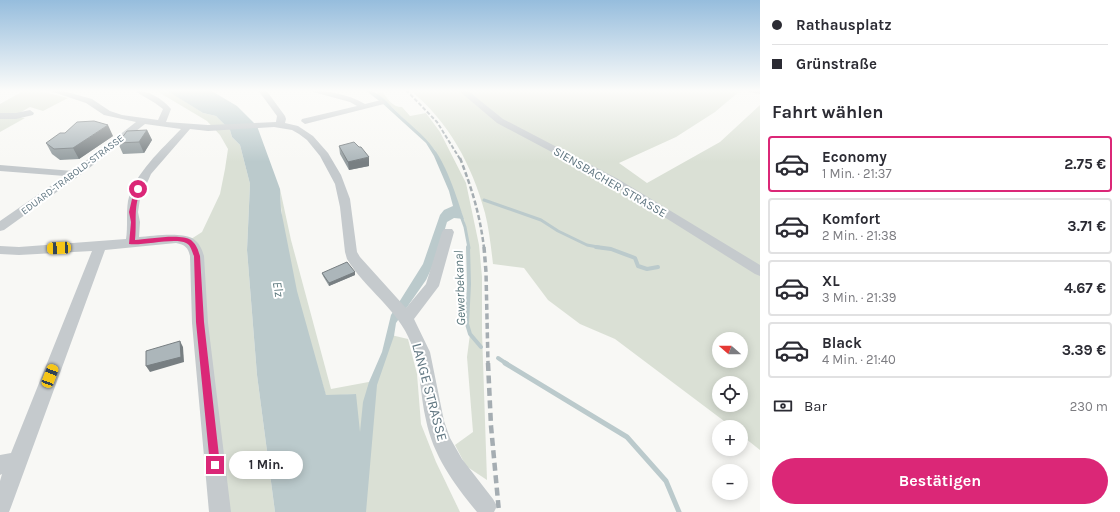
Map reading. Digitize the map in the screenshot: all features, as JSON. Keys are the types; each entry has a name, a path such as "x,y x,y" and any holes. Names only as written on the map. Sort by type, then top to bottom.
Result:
{"street":[{"path":"0,116 16,116 26,114"},
{"name":"LANGE STRASSE","path":"110,114 143,121 208,128 279,126 302,131 309,136 319,148 343,192 350,252 354,259 405,319 418,342 425,364 434,420 439,437 465,482 486,506"},
{"path":"161,123 165,114"},
{"path":"279,114 282,119 279,126"},
{"path":"305,121 332,114"},
{"name":"SIENSBACHER STRASSE","path":"491,114 500,121 614,181 760,271"},
{"name":"EDUARD-TRABOLD-STRASSE","path":"0,227 75,174 143,121"},
{"path":"132,242 134,222 132,216 134,199 146,173 188,126"},
{"path":"0,168 75,174"},
{"path":"405,319 432,286 448,232"},
{"path":"0,250 19,251 100,246 176,239 188,241 195,248 197,256 200,322 220,512"},
{"path":"0,507 8,464 100,246"}],"shaded area":[{"path":"0,114 18,114 16,115"},
{"path":"195,114 216,116 230,130 232,137 240,145 250,184 247,250 257,375 275,512 220,512 200,323 188,241 202,232 220,194 225,169 228,149 220,135 207,121"},
{"path":"399,114 408,114 410,116 427,114 440,132 466,183 479,245 482,277 482,332 487,480 466,466 455,445 473,432 467,357 470,334 467,324 470,262 464,219 435,150"},
{"path":"434,114 712,114 676,137 619,163 647,183 720,142 750,114 760,114 760,450 748,441 748,420 723,420 712,412 748,412 748,376 712,376 712,412 615,339 580,324 548,300 524,268 493,264 490,238 480,195 466,161 447,130"},
{"path":"0,116 25,118 0,132"},
{"path":"280,189 291,240 331,389 374,381 391,335 408,339 417,374 421,424 436,462 460,512 357,512 355,394 326,396 290,268 285,241"}],"water":[{"name":"Elz","path":"207,114 245,114 257,126 280,189 281,210 297,291 326,395 356,394 360,432 363,402 369,382 382,352 391,315 423,264 440,215 444,210 453,206 449,191 434,156 426,143 394,114 400,114 434,149 439,156 451,182 464,219 454,218 447,222 436,259 426,280 396,323 394,336 377,385 366,512 275,512 257,375 247,250 250,184 240,145 232,137 230,130 216,116"}],"building":[{"path":"94,121 108,125 73,148 54,149 46,143 60,133 65,133 77,122"},
{"path":"147,130 139,142 118,143 127,131"},
{"path":"354,142 361,147 369,157 348,162 339,146"},
{"path":"347,262 355,272 329,283 322,273"},
{"path":"180,341 181,357 146,366 146,351"}],"waterway":[{"path":"484,200 541,220 558,231 587,245 602,248"},
{"name":"Gewerbekanal","path":"461,216 465,227 469,248"},
{"name":"Gewerbekanal","path":"468,247 469,284 467,324 470,334 481,347"},
{"path":"596,247 602,248"},
{"path":"602,248 611,249 635,258 638,266 647,269 658,267"},
{"name":"Gewerbekanal","path":"498,358 507,364"},
{"name":"Gewerbekanal","path":"505,363 627,437 666,481 679,512"}],"railway":[{"path":"429,114 437,122 460,159"},
{"path":"460,158 475,202 484,248"},
{"path":"484,247 488,364"},
{"path":"488,363 491,426 499,512"}],"route":[{"path":"138,189 134,199 132,212 134,222 131,239 132,242 176,239 188,241 195,248 197,256 200,322 215,465"}]}
